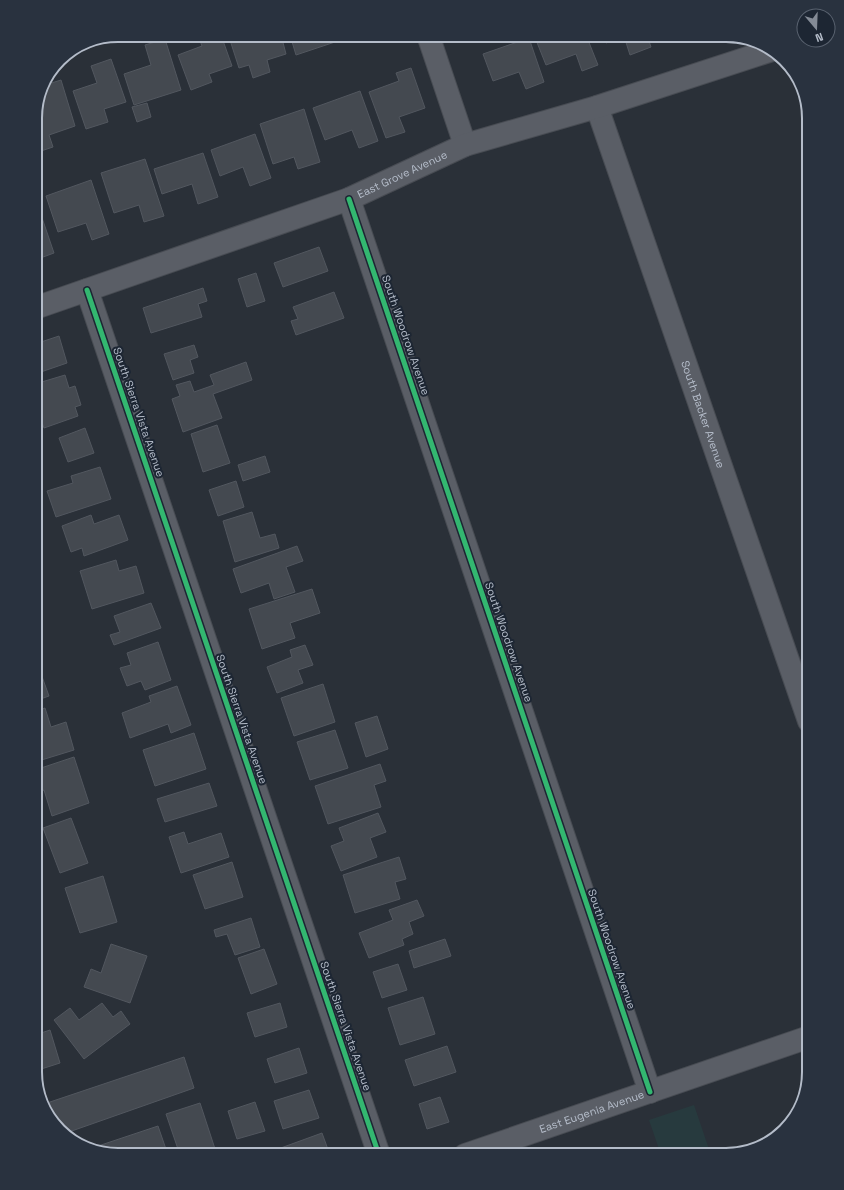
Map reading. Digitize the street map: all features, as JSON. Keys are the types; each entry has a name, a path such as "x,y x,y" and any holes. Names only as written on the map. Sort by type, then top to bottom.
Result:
{"street":[{"path":"430,42 466,145"},
{"name":"East Grove Avenue","path":"42,306 350,199 466,145 597,107 765,52"},
{"name":"South Backer Avenue","path":"597,107 802,702"},
{"name":"South Woodrow Avenue","path":"350,199 650,1092"},
{"name":"South Sierra Vista Avenue","path":"87,290 377,1148"},
{"name":"East Eugenia Avenue","path":"486,1148 802,1039"}],"green space":[{"path":"694,1105 709,1148 659,1148 649,1120"}],"building":[{"path":"155,42 166,42 181,90 134,105 124,74 151,65 145,45"},
{"path":"201,42 223,42 232,66 209,74 212,82 191,90 178,55 202,46"},
{"path":"231,42 283,42 286,54 267,60 270,72 253,78 249,65 239,68"},
{"path":"292,42 335,42 296,55"},
{"path":"518,42 530,42 544,82 526,89 519,72 493,81 483,54"},
{"path":"537,42 589,42 598,65 582,71 576,54 546,65"},
{"path":"626,42 649,42 651,47 630,55"},
{"path":"111,59 126,102 104,109 108,122 86,129 73,91 97,83 91,66"},
{"path":"411,68 425,108 399,117 405,132 386,138 369,92 399,81 396,73"},
{"path":"61,80 75,126 49,135 53,147 42,151 42,113 46,94 50,83"},
{"path":"360,91 378,141 359,148 352,130 325,140 313,108"},
{"path":"147,103 151,117 137,122 132,107"},
{"path":"304,109 320,162 298,169 294,157 273,164 260,124"},
{"path":"255,134 271,178 250,186 243,167 220,176 211,150"},
{"path":"203,153 218,197 198,204 192,184 162,194 154,169"},
{"path":"145,159 164,216 144,222 139,205 114,213 101,173"},
{"path":"91,180 109,234 92,240 86,223 58,232 46,196"},
{"path":"42,218 54,253 42,257"},
{"path":"319,247 328,271 283,287 274,263"},
{"path":"256,273 265,301 247,307 238,279"},
{"path":"203,288 207,301 198,304 202,317 151,333 143,308"},
{"path":"334,292 344,318 296,335 291,321 298,319 293,307"},
{"path":"59,336 67,363 42,372 42,342"},
{"path":"194,345 198,357 190,360 194,373 173,380 164,354"},
{"path":"246,362 252,380 213,394 222,418 183,432 172,399 180,396 176,385 190,381 194,392 214,385 210,375"},
{"path":"65,375 69,388 75,386 81,405 75,407 78,416 44,428 42,422 42,382"},
{"path":"217,425 230,463 203,472 191,434"},
{"path":"85,428 94,453 68,462 59,438"},
{"path":"265,456 270,472 243,481 238,465"},
{"path":"100,467 111,499 56,517 47,491 73,483 71,476"},
{"path":"236,481 244,507 218,516 209,490"},
{"path":"252,512 260,538 275,534 279,548 235,562 223,521"},
{"path":"91,515 94,524 119,515 128,540 84,556 82,548 71,552 62,526"},
{"path":"297,546 303,561 286,567 295,592 274,599 269,583 241,593 233,569"},
{"path":"116,560 119,571 136,566 144,593 92,609 80,571"},
{"path":"312,589 320,613 290,623 295,638 262,649 249,609"},
{"path":"151,603 161,628 114,645 110,635 120,632 114,616"},
{"path":"158,642 171,680 145,690 141,681 127,686 120,668 131,665 127,653"},
{"path":"305,645 313,665 298,670 303,683 277,693 267,667 292,657 290,650"},
{"path":"42,677 49,696 42,698"},
{"path":"323,684 335,722 294,736 281,698"},
{"path":"177,686 191,725 171,733 168,724 130,738 122,713 151,702 149,696"},
{"path":"45,708 51,727 66,722 74,750 42,760 42,709"},
{"path":"377,716 388,749 366,757 355,723"},
{"path":"335,730 348,768 310,780 297,742"},
{"path":"194,733 206,769 155,786 143,750"},
{"path":"74,757 89,803 52,816 44,790 42,791 42,768"},
{"path":"380,764 386,781 374,785 381,807 328,824 315,786"},
{"path":"209,783 217,806 165,822 157,799"},
{"path":"378,813 386,832 370,838 377,857 341,871 331,846 344,841 339,828"},
{"path":"71,818 88,863 60,873 43,828"},
{"path":"184,832 188,844 221,833 229,857 181,873 169,837"},
{"path":"399,857 406,879 395,882 400,899 355,913 343,875"},
{"path":"232,862 243,897 205,909 193,875"},
{"path":"103,876 117,922 80,933 65,888"},
{"path":"417,900 424,916 409,922 413,934 402,939 404,945 369,958 359,933 393,920 389,910"},
{"path":"251,918 260,947 235,955 227,934 216,937 214,930"},
{"path":"445,939 451,956 414,968 409,951"},
{"path":"111,944 147,956 130,1003 84,987 91,969 101,973"},
{"path":"264,949 277,984 251,994 238,958"},
{"path":"398,964 407,990 382,998 373,972"},
{"path":"423,997 435,1034 400,1045 388,1008"},
{"path":"102,1003 113,1017 121,1011 130,1024 84,1059 54,1020 70,1008 79,1020"},
{"path":"280,1003 287,1027 255,1037 247,1013"},
{"path":"50,1030 60,1063 42,1069 42,1033"},
{"path":"447,1046 456,1072 414,1086 405,1060"},
{"path":"299,1048 307,1073 275,1083 267,1059"},
{"path":"184,1057 194,1088 71,1131 61,1122 49,1102"},
{"path":"309,1090 319,1118 283,1129 274,1101"},
{"path":"440,1097 449,1122 427,1129 419,1104"},
{"path":"255,1102 265,1131 237,1139 228,1111"},
{"path":"200,1103 215,1148 178,1148 166,1114"},
{"path":"158,1126 166,1148 113,1148 99,1146"},
{"path":"322,1133 327,1148 281,1148"}],"cycle path":[{"path":"349,199 650,1092"},
{"path":"87,290 377,1148"}]}
